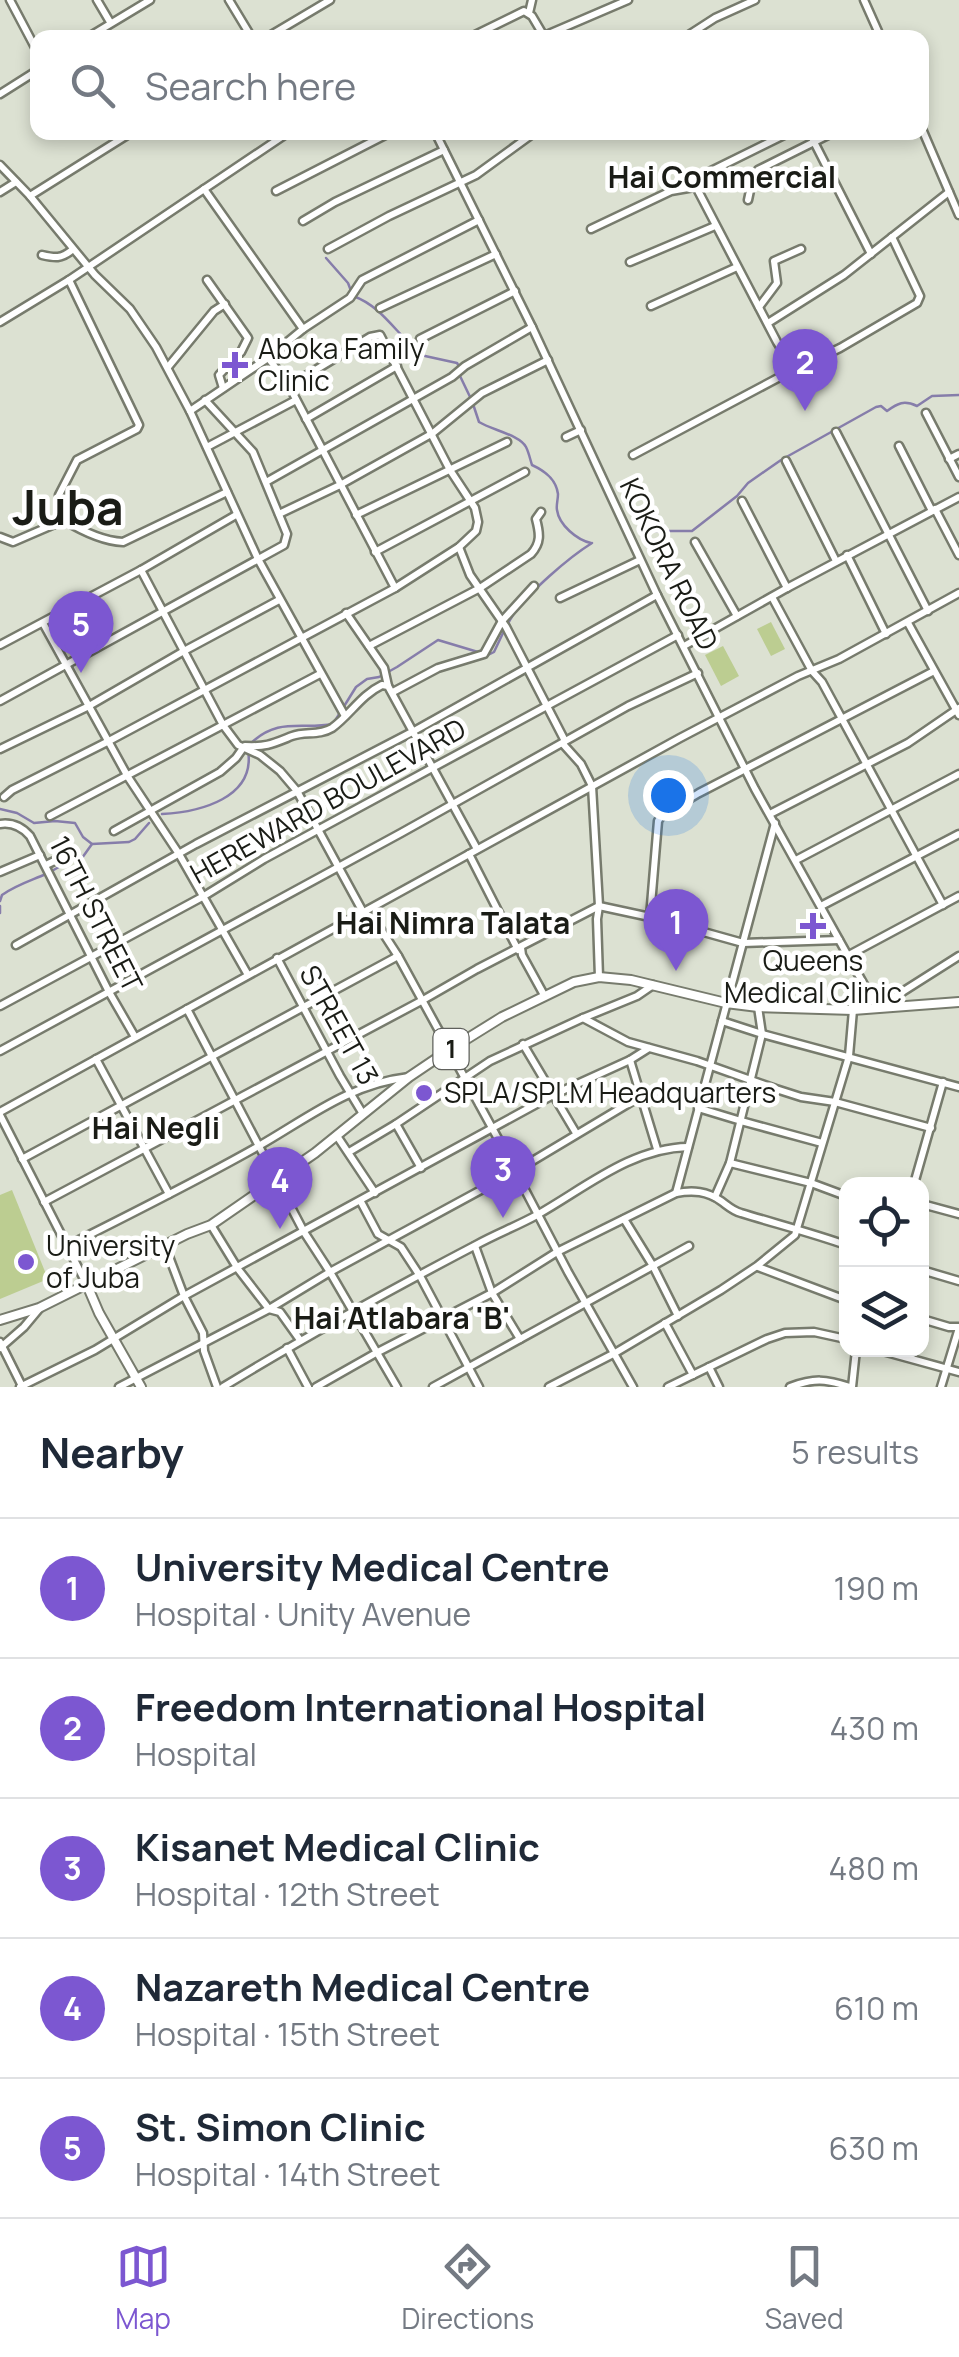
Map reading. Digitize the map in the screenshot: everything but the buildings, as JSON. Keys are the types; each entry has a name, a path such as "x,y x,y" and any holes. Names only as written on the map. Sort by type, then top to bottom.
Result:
{"main road":[{"name":"1","path":"0,1320 39,1308 211,1225 449,1050 574,982 599,977 654,984 726,1003 758,1007 854,1010 959,1002"},
{"path":"87,1285 98,1313 138,1383"}],"street":[{"path":"10,0 30,38"},
{"path":"97,0 110,22"},
{"path":"98,30 150,0"},
{"path":"229,0 247,30"},
{"path":"279,30 330,0"},
{"path":"532,0 529,13 540,30"},
{"path":"556,30 628,0"},
{"path":"696,30 734,4 755,0"},
{"path":"864,0 877,30"},
{"path":"484,30 519,12 529,13"},
{"path":"0,94 30,75"},
{"path":"30,196 119,140"},
{"path":"0,322 277,140"},
{"path":"276,191 375,140"},
{"name":"KOKORA ROAD","path":"439,140 532,326 657,595 745,769 877,1008"},
{"path":"328,248 461,183 525,140"},
{"path":"774,140 699,178 694,187 776,342 793,365 791,371"},
{"path":"927,140 959,215"},
{"path":"748,200 758,170 815,141 871,254"},
{"path":"302,221 445,150"},
{"path":"0,165 72,250 137,318 168,367 258,559 345,716"},
{"path":"0,192 16,182"},
{"path":"591,230 671,191 694,187"},
{"path":"204,189 303,328"},
{"path":"768,323 823,289 949,192"},
{"path":"190,411 353,296 362,280 479,220"},
{"path":"630,262 716,226"},
{"path":"632,456 917,304 920,296 892,237"},
{"path":"759,307 777,283 774,261 801,249"},
{"path":"42,255 60,258 72,250"},
{"path":"380,308 496,254"},
{"path":"651,306 738,267"},
{"path":"69,280 139,425 137,430 77,460 59,495 64,520 110,542 124,542 228,492"},
{"path":"207,280 248,338 241,352 219,375 224,388"},
{"path":"420,338 514,291"},
{"path":"168,367 214,311 225,304"},
{"path":"266,482 414,399 532,326"},
{"path":"4,798 12,790 395,588 459,548 476,531 478,522 470,500 450,470 382,336 377,334 288,386"},
{"path":"268,358 296,400 395,588"},
{"path":"279,514 433,434 482,393 548,360"},
{"path":"306,419 397,366"},
{"path":"0,701 280,548 286,541 287,534 253,452 205,400"},
{"path":"207,447 296,400"},
{"path":"926,412 959,477"},
{"path":"566,436 581,430"},
{"path":"836,432 928,612"},
{"path":"356,515 507,442"},
{"path":"899,446 959,556"},
{"path":"949,459 959,454"},
{"path":"786,460 836,561"},
{"path":"375,552 525,472"},
{"path":"684,646 959,498"},
{"path":"742,501 787,588"},
{"path":"369,646 480,588 537,548 540,539 536,518 541,512"},
{"path":"2,641 141,570 236,514"},
{"path":"0,538 14,542 64,520"},
{"path":"695,542 737,616"},
{"path":"459,548 470,575 502,622 563,742 592,786 599,977"},
{"path":"847,555 886,634"},
{"path":"560,598 640,560"},
{"path":"141,570 223,724 241,747 260,755 280,771 297,792 363,912 376,922 398,956 634,1387"},
{"path":"241,747 323,732 382,685 391,689 446,665 484,654 502,622 534,586"},
{"path":"87,1285 0,1114 592,786 959,593"},
{"path":"16,945 657,595"},
{"path":"772,597 867,762 942,905"},
{"path":"0,749 89,706 279,600"},
{"path":"346,614 384,668 544,995"},
{"path":"770,814 908,743 958,711 908,622"},
{"path":"42,623 128,776 179,854 248,975"},
{"name":"HEREWARD BOULEVARD","path":"0,1006 678,635"},
{"path":"650,917 658,821 662,815 699,792 934,671"},
{"path":"0,1051 644,698 698,673"},
{"path":"50,816 320,674"},
{"path":"114,831 220,772 236,758 241,747"},
{"path":"796,860 959,774"},
{"name":"16TH STREET","path":"3,823 22,828 30,836 135,1038"},
{"path":"676,1193 775,823"},
{"path":"822,906 959,834"},
{"path":"46,864 73,852"},
{"path":"0,872 40,855"},
{"path":"849,955 959,896"},
{"path":"44,1202 599,906 742,944 840,940"},
{"path":"22,1159 398,956"},
{"path":"877,1008 959,956"},
{"name":"STREET 13","path":"276,958 363,1114"},
{"path":"349,1152 523,1044 637,996 654,984"},
{"path":"715,1196 730,1163 762,1034 758,1007"},
{"path":"186,1010 304,1232 398,1387"},
{"path":"550,1387 678,1316 757,1266 795,1235 849,1056 854,1010"},
{"path":"582,1018 650,1048 800,1096 931,1128"},
{"path":"722,1021 959,1087"},
{"path":"523,1044 576,1133"},
{"path":"39,1308 1,1346 21,1387 114,1340 184,1296 552,1096 650,1048"},
{"path":"96,1059 168,1194"},
{"path":"630,1060 658,1149"},
{"path":"67,1246 260,1146 350,1092 409,1077"},
{"path":"916,1177 943,1082"},
{"path":"119,1387 138,1383 642,1096"},
{"path":"698,1108 822,1142"},
{"path":"396,1124 421,1168"},
{"path":"337,1136 375,1193"},
{"path":"165,1246 184,1296 204,1333 204,1351 220,1387 300,1340 538,1214 605,1173 658,1149 688,1146"},
{"path":"730,1163 839,1193"},
{"path":"287,1348 312,1387 492,1293 557,1252 676,1193 697,1191 715,1196 739,1213 839,1243"},
{"path":"361,1202 378,1234 400,1247 420,1276 480,1387"},
{"path":"929,1206 959,1214"},
{"path":"624,1219 678,1316"},
{"path":"211,1225 269,1309 280,1312 300,1340"},
{"path":"475,1246 492,1293 520,1339"},
{"path":"434,1387 690,1246"},
{"path":"757,1266 839,1297"},
{"path":"929,1272 959,1281"},
{"path":"929,1321 959,1327 941,1387"},
{"path":"665,1323 693,1375"},
{"path":"668,1387 785,1333 839,1337"},
{"path":"790,1387 808,1380 830,1380 851,1387 855,1357"},
{"path":"905,1357 959,1372"},
{"path":"708,1367 720,1387"}],"green space":[{"path":"771,622 785,649 771,656 757,629"},
{"path":"723,646 739,676 721,686 705,655"},
{"name":"University of Juba","path":"12,1190 48,1279 0,1299 0,1195"}],"waterway":[{"path":"326,258 348,283 353,296 381,314 421,354"},
{"path":"425,356 457,363 460,368"},
{"path":"460,376 479,422 523,443 532,465 555,484 561,521 575,535 591,543"},
{"path":"646,531 692,531 781,460 876,407 887,411 901,403 917,406 932,396 959,395"},
{"path":"251,743 281,727 333,724 356,687 397,667 438,640 488,655 494,652 510,620 529,596 592,543"},
{"path":"162,814 208,806 234,791 248,766 248,750"},
{"path":"0,809 34,823 75,823 92,844 129,842 149,823"},
{"path":"0,901 13,888 82,858 92,844"},
{"path":"0,906 0,913"}],"place":[{"name":"Aboka Family Clinic","path":"235,365"},
{"name":"Freedom International Hospital","path":"805,411"},
{"name":"St. Simon Clinic","path":"81,673"},
{"name":"Queens Medical Clinic","path":"813,926"},
{"name":"University Medical Centre","path":"676,971"},
{"name":"SPLA/SPLM Headquarters","path":"424,1093"},
{"name":"Kisanet Medical Clinic","path":"503,1218"},
{"name":"Nazareth Medical Centre","path":"280,1229"},
{"name":"University of Juba","path":"26,1262"}],"district":[{"name":"Hai Commercial","path":"722,178"},
{"name":"Juba","path":"68,508"},
{"name":"Hai Nimra Talata","path":"453,924"},
{"name":"Hai Negli","path":"156,1129"},
{"name":"Hai Atlabara 'B'","path":"402,1319"}]}
